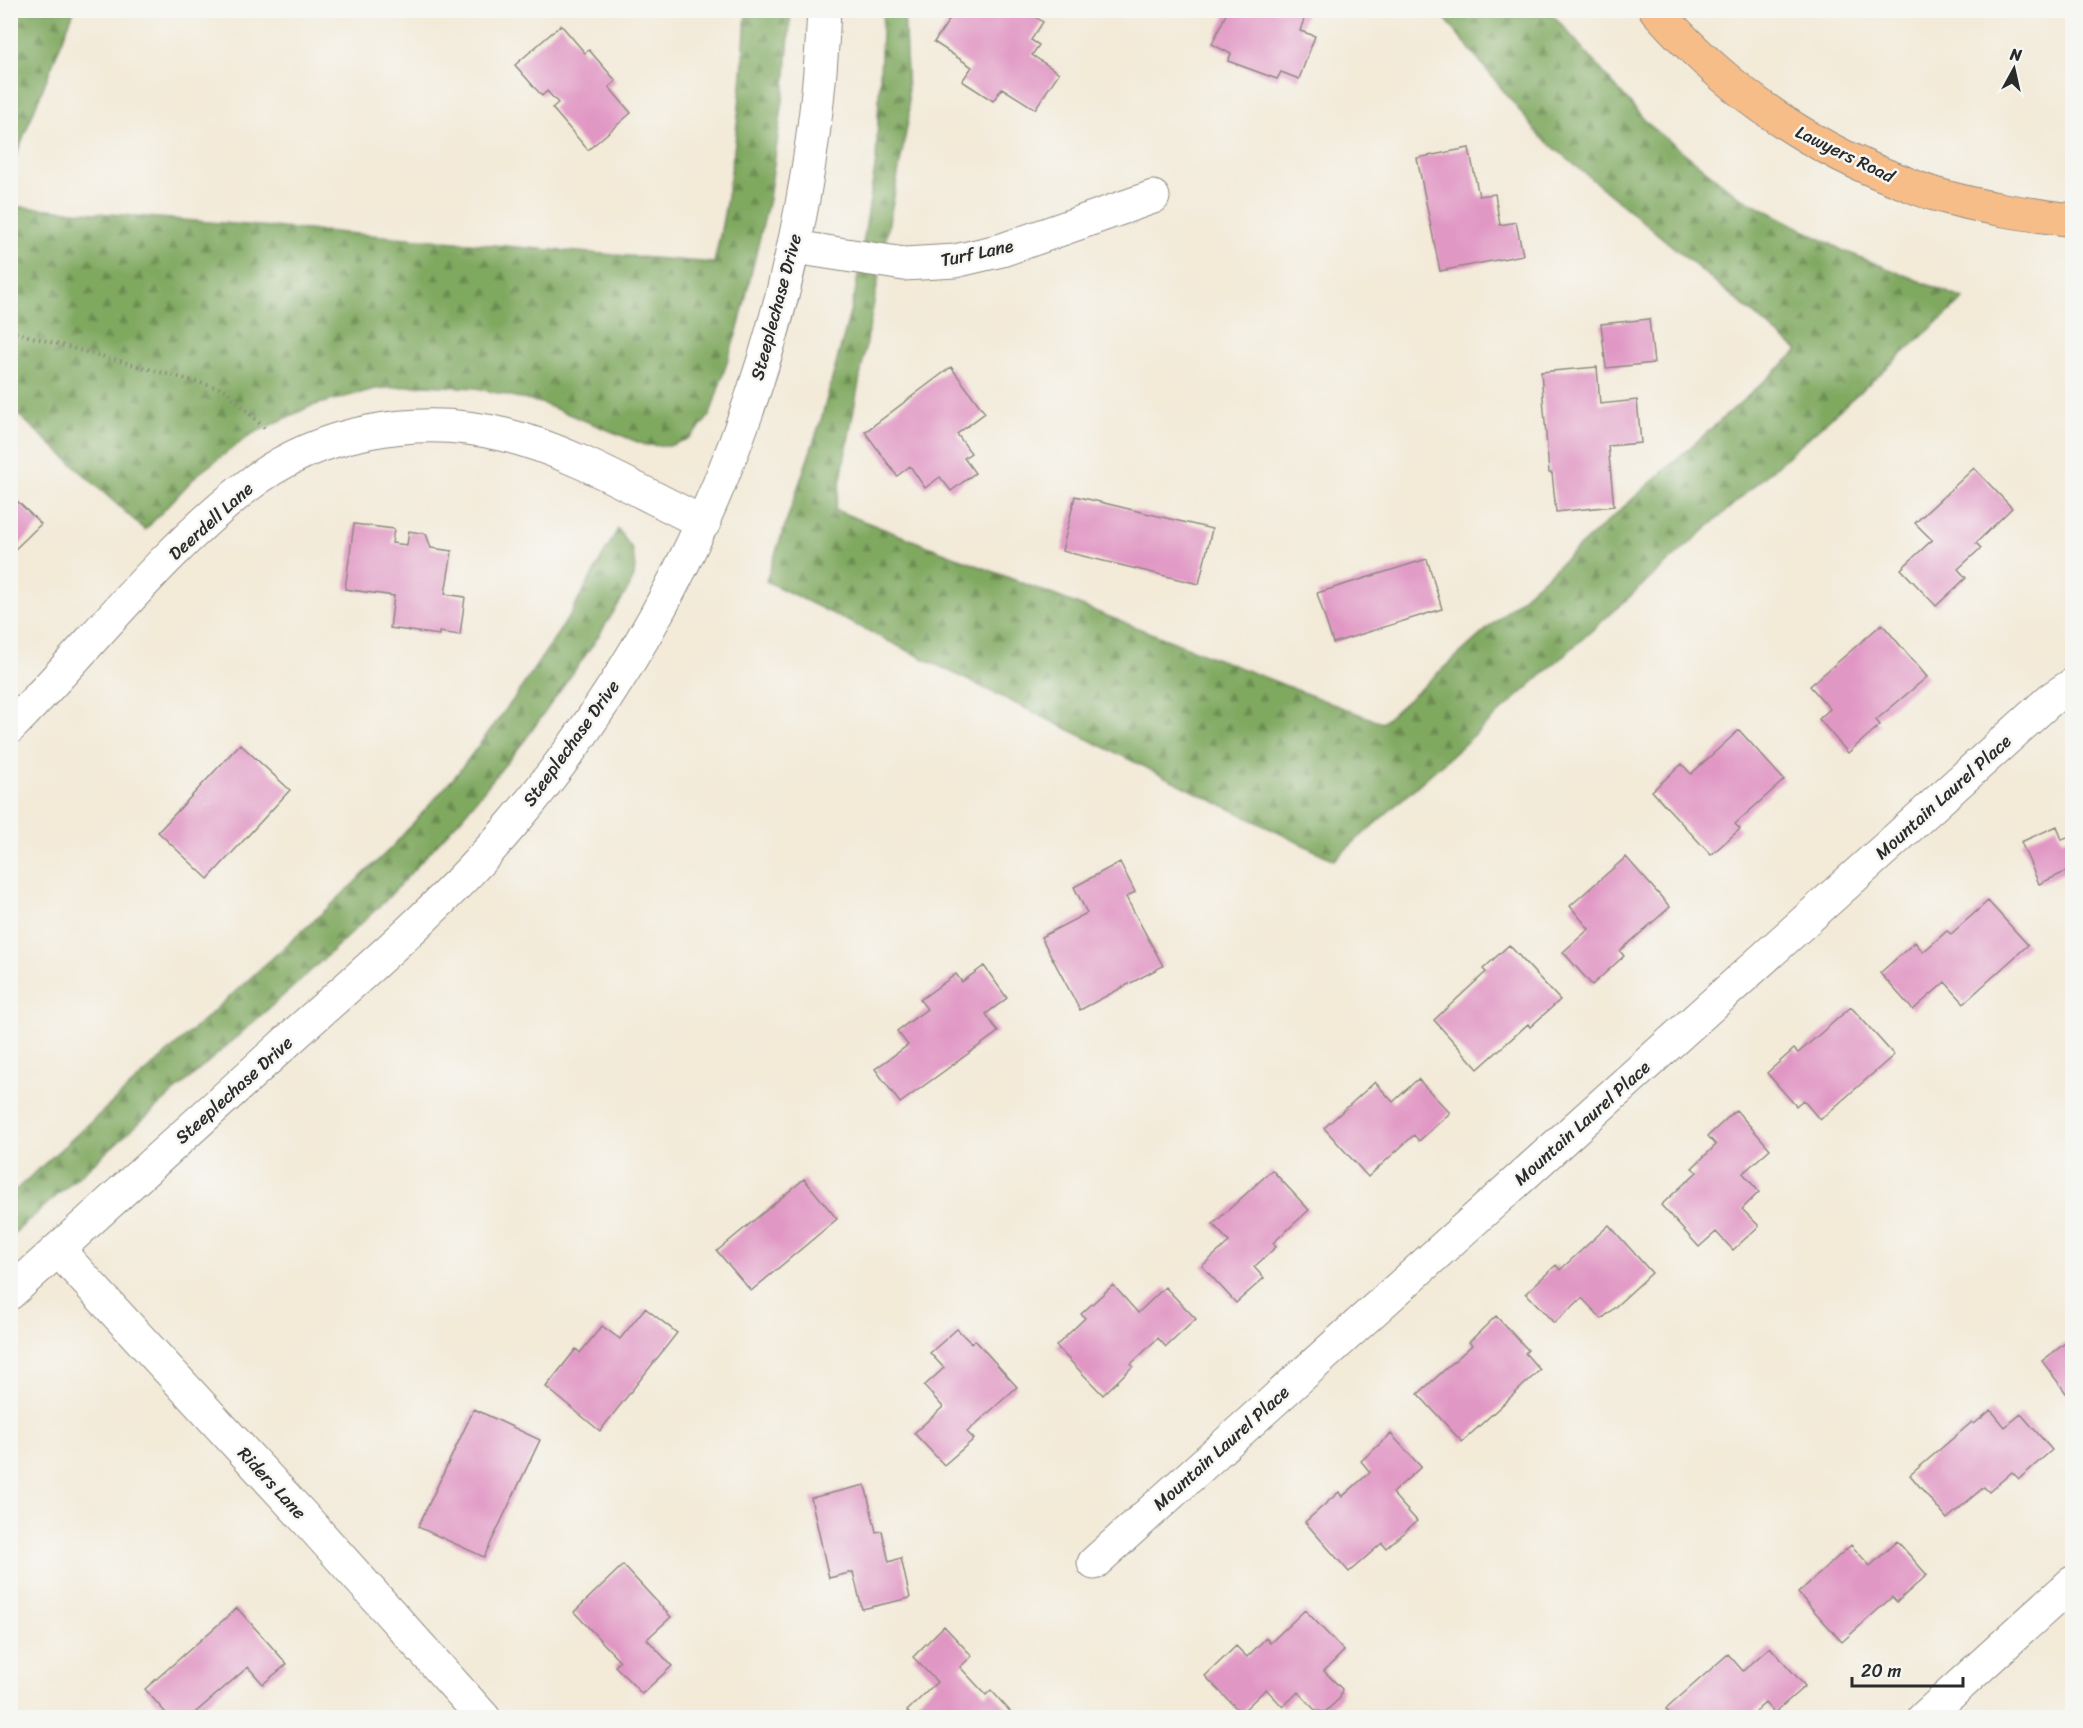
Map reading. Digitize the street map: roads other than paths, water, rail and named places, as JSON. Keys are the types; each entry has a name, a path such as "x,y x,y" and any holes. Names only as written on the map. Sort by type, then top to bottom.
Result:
{"main road":[{"name":"Lawyers Road","path":"1656,10 1688,46 1741,93 1800,134 1866,168 1936,195 2010,212 2073,220"}],"street":[{"name":"Steeplechase Drive","path":"10,1293 435,907 513,824 600,708 657,616 704,523 744,424 777,318 794,247 814,133 824,10"},
{"name":"Turf Lane","path":"794,247 904,264 955,261 1002,250 1153,197"},
{"name":"Deerdell Lane","path":"10,727 180,544 247,486 293,458 344,437 397,426 452,426 504,435 558,451 704,523"},
{"name":"Mountain Laurel Place","path":"1094,1563 2051,699 2073,685"},
{"name":"Riders Lane","path":"58,1250 313,1527 484,1718"},
{"path":"1924,1718 2073,1583"}]}
